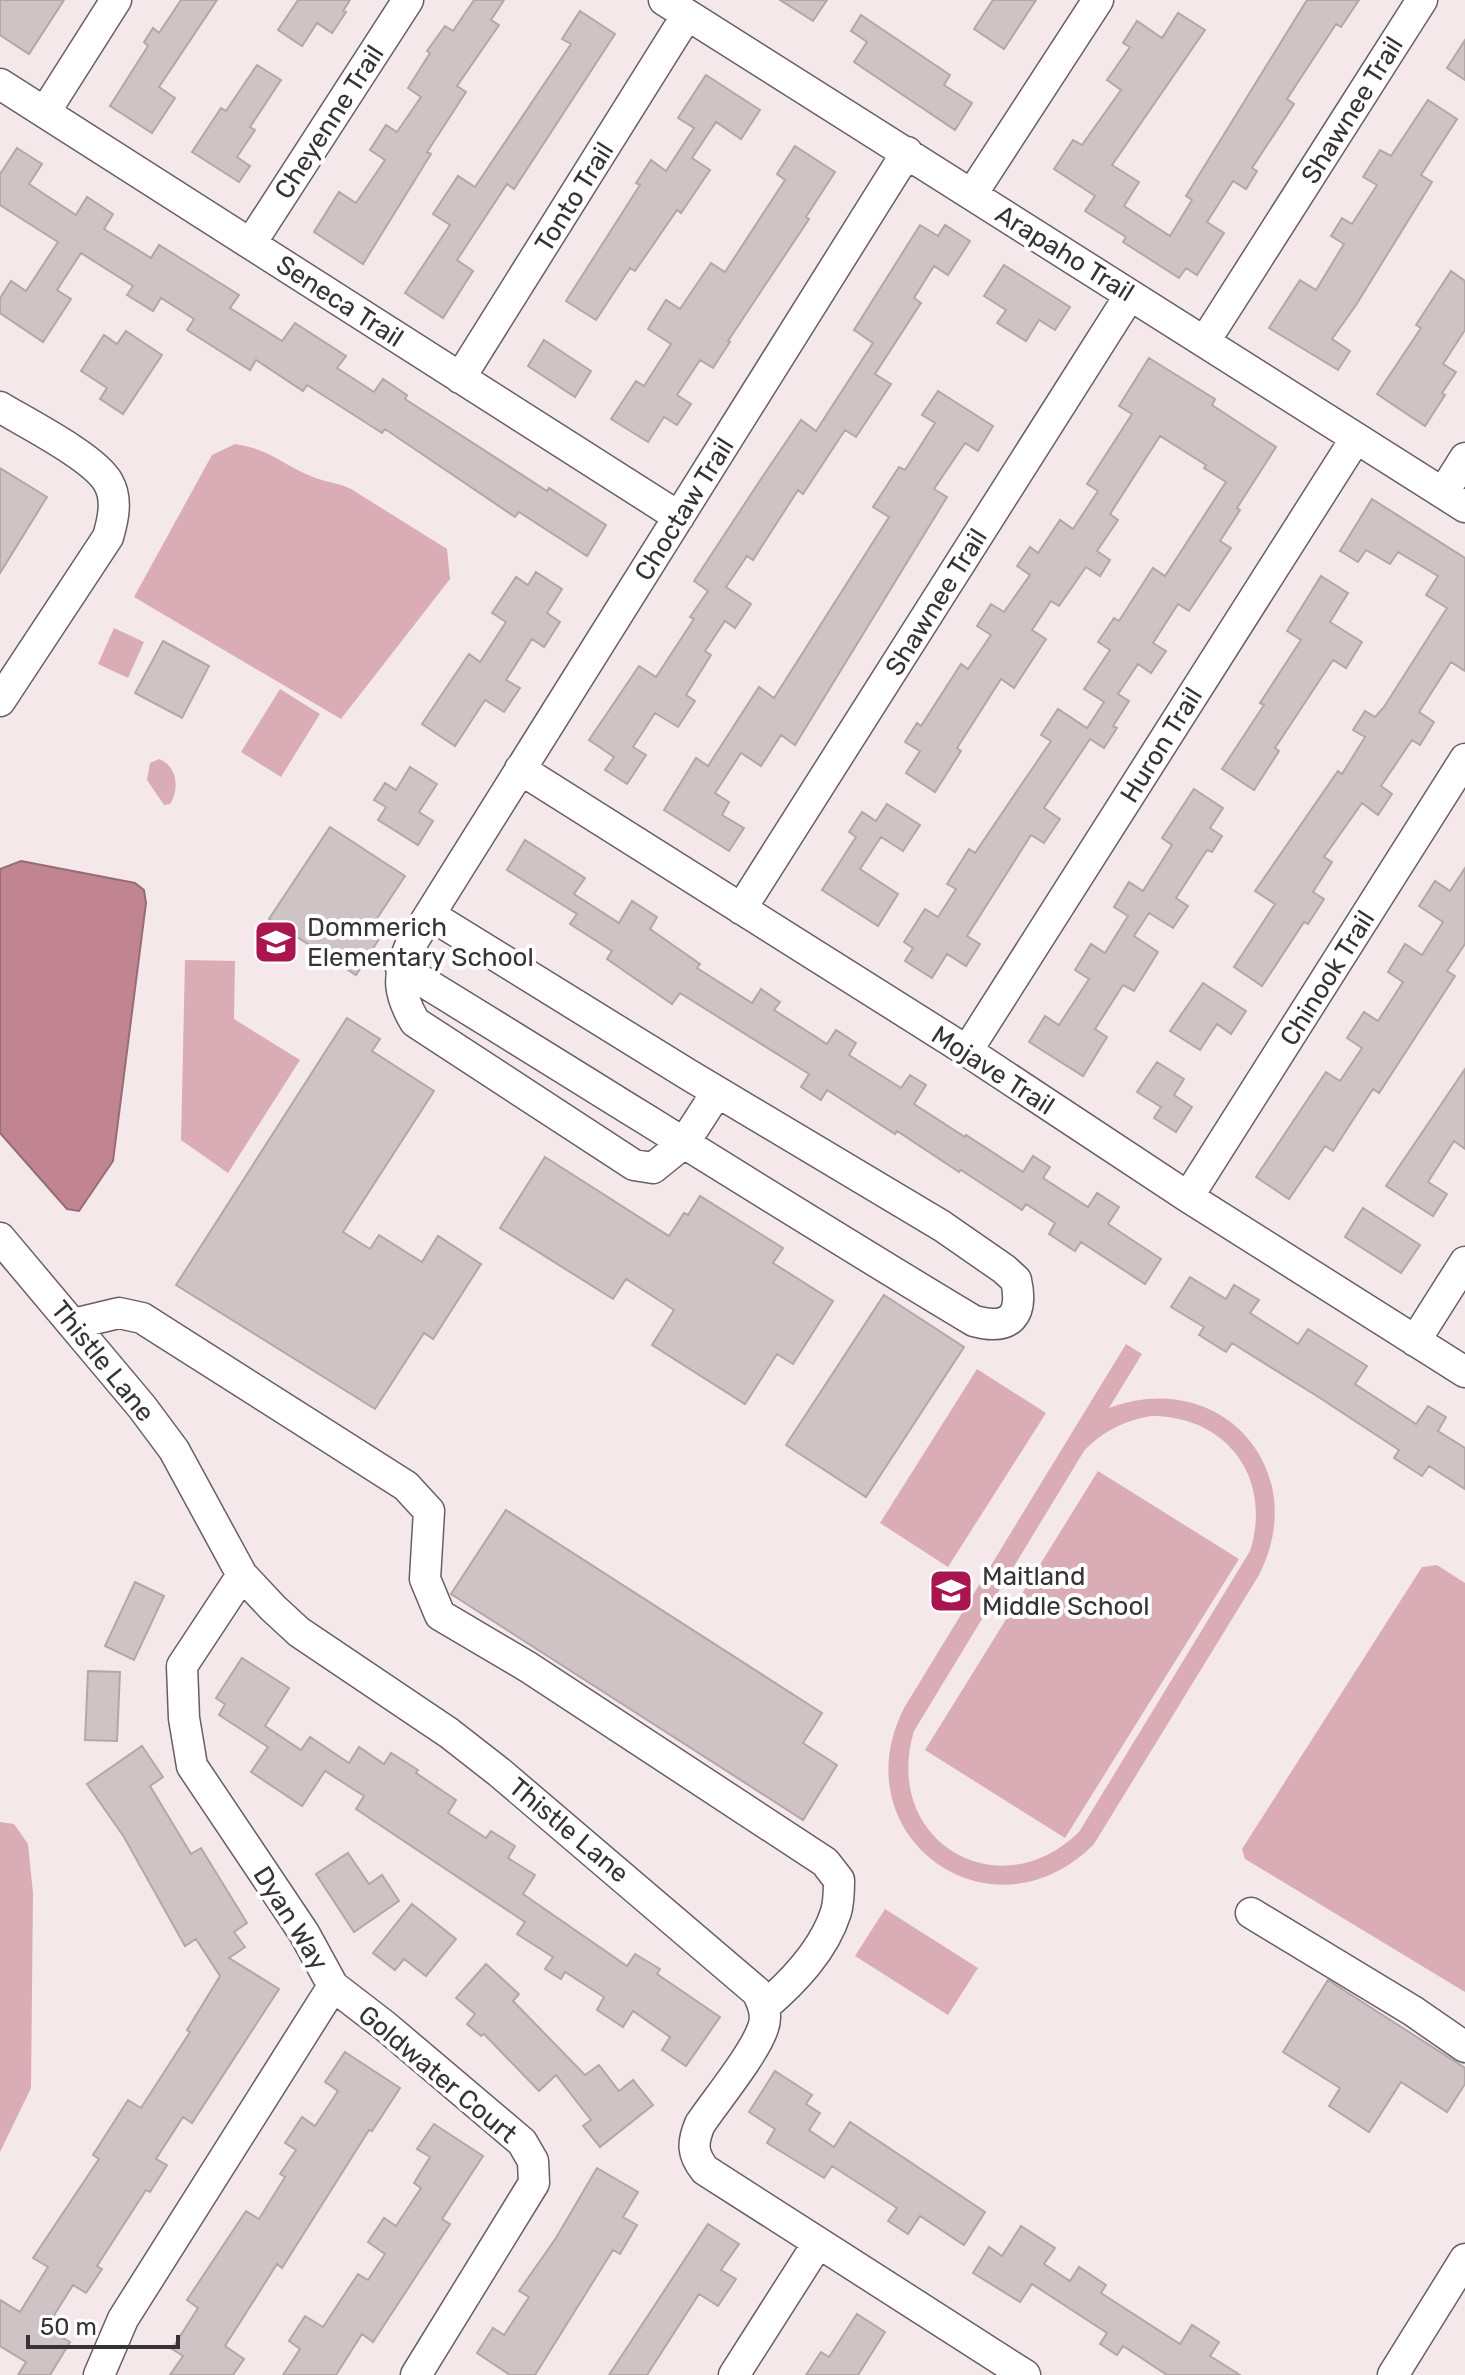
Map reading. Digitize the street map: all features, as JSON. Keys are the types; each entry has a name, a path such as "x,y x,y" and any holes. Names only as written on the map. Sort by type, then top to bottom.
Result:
{"street":[{"path":"45,112 116,0"},
{"name":"Cheyenne Trail","path":"251,243 408,0"},
{"path":"972,194 1098,0"},
{"name":"Shawnee Trail","path":"1205,341 1422,0"},
{"name":"Arapaho Trail","path":"676,7 1454,500"},
{"name":"Tonto Trail","path":"460,378 676,7"},
{"name":"Seneca Trail","path":"0,84 679,517"},
{"name":"Choctaw Trail","path":"401,968 410,946 907,152"},
{"name":"Shawnee Trail","path":"741,909 1130,295"},
{"path":"0,407 101,472 113,495 114,517 108,537 0,701"},
{"name":"Huron Trail","path":"967,1051 1356,438"},
{"path":"1454,500 1465,458"},
{"name":"Chinook Trail","path":"1188,1197 1465,759"},
{"name":"Mojave Trail","path":"520,769 967,1051 1188,1197 1465,1372"},
{"path":"401,968 974,1321 992,1326 1013,1319 1018,1310 1016,1280 942,1226 430,915"},
{"path":"401,968 402,1000 415,1022 634,1165 653,1168 684,1143 717,1092"},
{"name":"Thistle Lane","path":"0,1238 142,1407 174,1450 242,1575 299,1632 449,1733 499,1772 744,1978 765,2006"},
{"path":"1415,1341 1465,1262"},
{"path":"73,1324 119,1313 142,1318 406,1486 429,1511 425,1579 440,1615 528,1667 825,1862 839,1880 837,1910 825,1935 795,1980 765,2006 764,2026 755,2044 700,2124 693,2151 696,2159 705,2170 1025,2375"},
{"name":"Dyan Way","path":"99,2375 123,2319 333,1986 304,1933 192,1766 184,1718 182,1666 242,1575"},
{"path":"1251,1913 1413,2011 1465,2047"},
{"name":"Goldwater Court","path":"333,1986 522,2142 533,2161 534,2183 416,2375"},
{"path":"734,2375 818,2243"},
{"path":"1393,2375 1465,2259"}],"shaded area":[{"path":"235,444 258,450 313,477 351,489 447,549 450,579 341,719 134,597 212,455"},
{"path":"114,628 144,642 128,678 98,664"},
{"path":"280,689 320,714 281,777 241,752"},
{"path":"159,759 170,767 175,778 175,791 170,804 164,805 147,780 150,763"},
{"path":"21,861 135,883 144,890 146,903 113,1161 79,1211 67,1209 0,1133 0,869"},
{"path":"185,960 235,961 234,1019 300,1060 228,1173 181,1140"},
{"path":"1126,1344 1142,1354 1109,1408 1150,1399 1187,1401 1219,1414 1246,1436 1265,1465 1274,1498 1273,1536 1259,1575 1094,1844 1054,1873 1012,1884 972,1880 936,1863 909,1835 892,1798 889,1755 904,1708","holes":["1151,1416 1178,1419 1202,1427 1222,1439 1238,1456 1249,1476 1255,1499 1250,1551 1079,1832 1047,1855 1014,1865 982,1864 954,1852 930,1832 914,1804 908,1770 914,1731 1084,1451 1106,1432 1132,1421"]},
{"path":"977,1369 1046,1413 948,1567 880,1523"},
{"path":"1098,1471 1239,1559 1065,1838 925,1750"},
{"path":"1437,1565 1465,1583 1465,1992 1245,1859 1242,1849 1422,1567"},
{"path":"0,1822 14,1824 28,1844 33,1893 31,2088 0,2152"},
{"path":"885,1909 978,1968 948,2015 855,1956"}],"building":[{"path":"0,0 64,0 29,54 0,35"},
{"path":"181,0 217,0 159,87 175,98 152,133 110,106 148,46 144,42 153,28 159,33"},
{"path":"298,0 350,0 332,33 317,23 302,46 278,30"},
{"path":"474,0 504,0 491,20 499,25 457,86 466,92 427,152 431,154 363,264 314,232 339,192 356,203 385,160 370,150 386,125 397,132 421,97 408,88 430,53 427,51 445,26 453,31"},
{"path":"780,0 827,0 813,21"},
{"path":"993,0 1036,0 1004,49 974,29"},
{"path":"1307,0 1359,0 1341,27 1336,24 1287,99 1294,104 1252,168 1257,171 1246,189 1233,181 1207,222 1224,233 1197,275 1186,268 1179,278 1123,242 1126,237 1085,211 1095,196 1054,169 1073,140 1082,145 1121,90 1107,80 1130,47 1123,43 1137,21 1162,38 1178,13 1205,30 1112,165 1139,182 1124,206 1170,236 1192,200 1186,196"},
{"path":"580,11 615,34 514,189 507,184 457,260 473,271 443,318 405,293 450,225 433,214 458,176 475,187 571,44 562,39"},
{"path":"861,15 950,75 944,85 972,103 955,130 854,62 867,42 851,31"},
{"path":"1465,40 1465,80 1447,68"},
{"path":"257,65 281,80 250,127 255,130 237,157 250,166 239,182 192,152 221,108 226,111"},
{"path":"706,75 760,110 741,139 716,122 692,158 710,170 681,213 677,210 635,271 630,268 596,320 566,301 640,185 636,183 651,160 666,171 694,128 678,118"},
{"path":"1428,100 1457,119 1421,175 1432,182 1332,339 1350,351 1338,370 1269,328 1300,280 1316,290 1344,244 1331,236 1342,218 1352,224 1377,185 1363,177 1380,150 1391,156"},
{"path":"795,146 835,172 806,217 809,219 713,368 700,360 677,395 691,404 677,425 664,417 648,442 611,419 636,381 644,386 671,344 648,329 666,300 680,309 711,263 725,272 785,180 777,174"},
{"path":"17,148 42,164 29,184 76,215 87,197 113,214 104,229 151,258 159,245 185,261 239,295 230,308 282,341 295,323 346,356 337,368 374,392 383,379 407,395 405,399 547,491 549,488 606,525 587,556 519,512 515,517 385,429 382,433 307,385 303,391 256,360 250,370 187,330 194,319 161,298 153,311 127,295 133,286 81,253 57,290 71,299 43,342 0,313 0,298 11,281 26,291 58,242 0,205 0,174"},
{"path":"920,225 938,236 945,225 970,241 948,275 934,266 914,298 921,303 875,374 891,384 856,437 845,430 803,494 798,490 753,560 747,556 726,587 751,604 735,628 725,621 705,651 711,655 686,695 695,701 678,727 655,713 633,747 646,755 627,784 605,770 614,757 589,740 639,666 656,677 694,619 690,617 708,591 694,581 801,420 816,431 873,343 854,330"},
{"path":"1004,265 1070,307 1055,330 1039,320 1026,341 997,323 1006,310 984,296"},
{"path":"1451,271 1465,281 1465,330 1443,364 1456,372 1425,426 1377,394 1421,328 1416,325"},
{"path":"126,331 162,355 123,414 100,399 107,388 81,371 104,335 117,344"},
{"path":"544,340 591,371 575,397 528,366"},
{"path":"1149,358 1215,399 1212,405 1276,447 1220,541 1231,548 1189,611 1178,604 1153,643 1166,651 1151,673 1138,664 1118,694 1129,701 1113,726 1117,728 1104,748 1090,739 1044,808 1060,819 1044,843 1031,835 967,936 980,944 966,966 947,954 932,978 905,961 913,948 904,942 925,909 938,917 956,889 947,884 969,849 975,853 1051,741 1041,735 1058,709 1087,728 1104,702 1084,689 1110,650 1098,642 1114,618 1119,621 1153,568 1165,576 1226,482 1204,468 1206,465 1160,436 1110,514 1118,520 1097,551 1110,560 1100,576 1086,567 1059,606 1051,601 1032,630 1046,639 1014,688 1001,679 957,748 961,751 935,792 906,773 920,751 905,742 917,723 921,726 961,664 968,669 991,635 977,626 991,604 1004,612 1030,575 1017,566 1030,547 1038,553 1060,520 1073,529 1098,491 1087,484 1132,414 1119,406"},
{"path":"938,391 993,426 978,451 965,443 934,489 947,497 795,745 781,735 761,766 741,753 715,793 729,802 722,815 744,828 729,851 664,810 696,758 708,766 759,687 774,698 889,517 873,507 899,467 905,470 935,423 922,415"},
{"path":"0,468 47,497 0,573"},
{"path":"1372,499 1465,558 1465,671 1451,662 1419,712 1434,722 1420,745 1412,740 1381,786 1392,794 1378,815 1362,803 1324,857 1332,862 1313,892 1324,899 1308,924 1304,922 1262,986 1234,967 1275,904 1255,891 1338,771 1342,774 1365,737 1353,730 1365,711 1375,717 1384,707 1447,608 1426,595 1438,576 1398,552 1390,564 1366,550 1358,562 1340,551"},
{"path":"536,572 562,589 547,613 560,622 544,647 532,639 506,680 520,688 504,712 485,700 455,746 422,724 469,654 480,662 506,622 492,613 516,577 528,585"},
{"path":"1321,576 1348,593 1330,622 1362,642 1346,668 1333,660 1275,748 1279,751 1254,790 1222,769 1301,640 1287,631"},
{"path":"163,641 209,666 182,718 135,693"},
{"path":"410,767 437,784 419,812 433,821 418,845 378,820 386,807 374,800 385,783 396,790"},
{"path":"1194,789 1223,808 1210,828 1222,836 1212,852 1207,850 1176,898 1188,906 1173,928 1149,913 1134,936 1158,952 1134,991 1123,985 1095,1029 1107,1037 1083,1076 1029,1042 1045,1016 1059,1025 1089,979 1075,970 1091,944 1105,953 1128,916 1114,907 1129,882 1143,891 1172,845 1162,838"},
{"path":"887,804 920,825 903,851 881,837 860,869 898,894 878,926 822,890 856,837 849,832 862,812 876,821"},
{"path":"330,827 405,876 368,932 379,939 356,975 269,919"},
{"path":"525,840 585,878 574,894 619,923 632,901 657,917 650,929 700,964 697,968 752,1003 761,989 780,1002 774,1010 827,1044 836,1030 856,1043 849,1055 901,1088 910,1075 926,1085 914,1104 965,1137 1023,1172 1033,1156 1050,1167 1043,1178 1088,1207 1097,1193 1119,1207 1108,1224 1161,1259 1145,1284 1081,1242 1075,1251 1049,1234 1055,1223 1026,1204 1022,1210 827,1090 821,1100 801,1087 809,1074 680,993 672,1004 607,959 612,951 570,924 577,914 507,870"},
{"path":"1465,868 1465,944 1447,971 1455,976 1379,1093 1373,1089 1333,1151 1325,1146 1289,1199 1256,1177 1326,1072 1340,1081 1362,1048 1347,1038 1364,1012 1378,1021 1403,982 1388,972 1405,944 1422,955 1443,922 1419,906 1435,881 1450,891"},
{"path":"1203,983 1246,1011 1231,1034 1217,1024 1200,1050 1170,1031"},
{"name":"Dommerich Elementary School","path":"347,1018 380,1039 372,1051 434,1091 343,1232 370,1249 379,1235 422,1262 438,1236 481,1264 433,1339 424,1333 375,1409 176,1285"},
{"path":"1157,1062 1184,1079 1174,1095 1192,1107 1176,1132 1154,1118 1161,1107 1137,1092"},
{"path":"1465,1069 1465,1149 1454,1141 1428,1182 1447,1194 1433,1216 1386,1186"},
{"path":"545,1157 669,1236 700,1196 783,1248 773,1263 833,1301 793,1364 777,1354 745,1404 652,1345 674,1310 626,1279 613,1299 500,1228"},
{"path":"1363,1208 1420,1245 1401,1273 1345,1237"},
{"path":"1190,1277 1226,1299 1234,1285 1259,1300 1250,1313 1298,1344 1308,1329 1367,1366 1355,1384 1416,1424 1428,1406 1446,1417 1438,1431 1465,1448 1465,1489 1429,1466 1422,1476 1394,1458 1399,1450 1320,1398 1232,1343 1226,1352 1199,1335 1204,1327 1171,1307"},
{"path":"884,1295 964,1347 866,1497 786,1445"},
{"path":"506,1510 822,1713 803,1743 837,1765 803,1820 451,1594"},
{"path":"135,1582 164,1596 134,1660 105,1646"},
{"path":"242,1658 289,1688 265,1726 301,1750 310,1737 349,1763 359,1747 384,1764 391,1753 418,1770 416,1773 456,1800 448,1813 486,1838 491,1831 515,1846 508,1858 535,1875 523,1894 627,1966 635,1954 660,1969 657,1974 720,2017 686,2066 662,2050 670,2037 633,2011 623,2027 597,2010 604,1997 565,1972 561,1979 545,1969 553,1957 517,1934 525,1922 356,1809 364,1796 325,1771 302,1806 251,1772 268,1747 219,1715 225,1704 216,1698"},
{"path":"88,1671 120,1672 117,1741 85,1740"},
{"path":"142,1746 163,1777 150,1786 191,1854 201,1848 247,1923 234,1932 245,1947 229,1958 279,1989 192,2123 183,2117 156,2159 167,2165 150,2192 146,2190 97,2266 102,2269 86,2293 73,2285 46,2328 70,2342 50,2375 18,2375 26,2362 0,2346 0,2300 20,2312 48,2267 33,2258 99,2159 93,2155 128,2100 141,2108 190,2032 187,2030 220,1976 196,1939 185,1946 124,1837 87,1784"},
{"path":"348,1853 369,1884 382,1875 399,1901 354,1932 316,1874"},
{"path":"412,1904 456,1939 426,1976 404,1959 395,1970 373,1953"},
{"path":"486,1964 519,1994 513,2001 585,2075 599,2065 619,2091 633,2080 653,2105 600,2147 583,2126 591,2120 556,2075 539,2091 484,2034 481,2036 467,2024 475,2014 456,1998"},
{"path":"1328,1980 1465,2068 1465,2084 1447,2112 1401,2082 1369,2132 1329,2106 1340,2088 1283,2052"},
{"path":"345,2052 400,2088 372,2131 369,2130 282,2268 277,2264 225,2346 244,2359 233,2375 170,2375 183,2356 172,2349 198,2308 187,2300 246,2211 259,2219 285,2177 280,2174 296,2150 285,2143 302,2117 315,2126 338,2091 325,2082"},
{"path":"775,2071 812,2095 806,2104 820,2113 809,2130 834,2147 850,2122 985,2212 964,2245 920,2216 908,2234 888,2221 897,2208 832,2166 824,2178 767,2143 775,2129 749,2112"},
{"path":"434,2124 483,2156 442,2219 450,2224 373,2342 362,2334 336,2375 283,2375 300,2349 289,2341 305,2316 323,2327 358,2274 368,2280 385,2254 368,2242 384,2218 396,2226 421,2188 414,2183 430,2157 417,2149"},
{"path":"597,2168 638,2192 623,2217 637,2225 620,2254 613,2250 535,2375 510,2375 477,2353 493,2328 504,2335 529,2297 519,2291 556,2238"},
{"path":"708,2224 739,2244 721,2270 736,2279 718,2306 699,2294 647,2375 609,2375"},
{"path":"1021,2226 1055,2248 1044,2264 1070,2281 1079,2267 1106,2285 1101,2293 1180,2344 1192,2325 1219,2342 1210,2356 1240,2375 1167,2375 1123,2346 1117,2355 1100,2344 1107,2333 1032,2284 1020,2302 973,2273 989,2247 1002,2256"},
{"path":"857,2314 885,2332 858,2375 806,2375 821,2352 829,2357"}],"place":[{"name":"Dommerich Elementary School","path":"276,942"},
{"name":"Maitland Middle School","path":"951,1591"}]}
